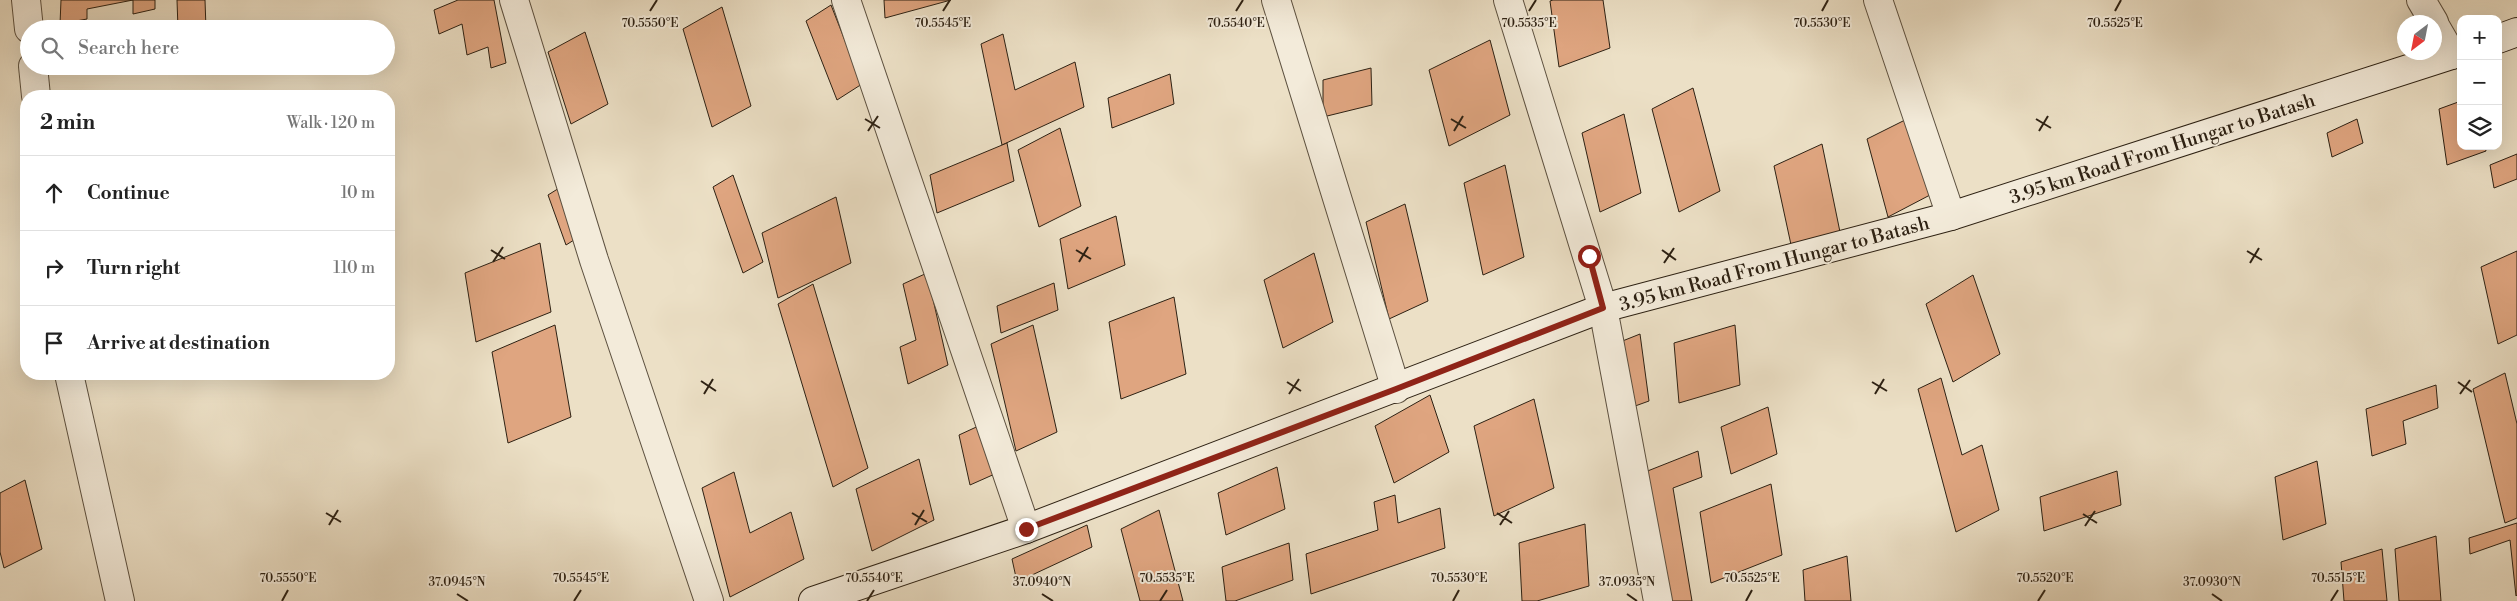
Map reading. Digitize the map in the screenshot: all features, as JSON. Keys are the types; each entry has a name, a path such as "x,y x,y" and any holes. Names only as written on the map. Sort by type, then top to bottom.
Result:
{"street":[{"path":"26,0 28,20"},
{"path":"514,0 594,260 709,601"},
{"path":"846,0 1026,529"},
{"path":"1276,0 1396,389"},
{"path":"1508,0 1589,256 1603,308 1658,601"},
{"path":"1878,0 1951,216"},
{"path":"2421,0 2429,15"},
{"path":"2502,38 2517,32"},
{"path":"2442,34 2456,53"},
{"name":"3.95 km Road From Hungar to Batash","path":"813,601 1026,529 1396,389 1603,308 1951,216 2456,53"},
{"path":"34,75 35,90"},
{"path":"70,380 120,601"}],"building":[{"path":"61,0 133,0 87,9 87,19 60,20"},
{"path":"133,0 155,0 155,9 133,14"},
{"path":"177,0 205,0 206,20 178,20"},
{"path":"458,0 494,0 506,63 491,68 488,47 467,55 462,24 439,34 434,10"},
{"path":"884,0 951,0 885,18"},
{"path":"1603,0 1610,48 1559,67 1550,1"},
{"path":"831,5 862,84 837,100 806,21"},
{"path":"722,7 751,106 712,127 683,29"},
{"path":"585,32 608,104 571,124 548,52"},
{"path":"1003,34 1015,90 1075,62 1084,107 1002,145 981,44"},
{"path":"1490,40 1510,115 1449,146 1429,70"},
{"path":"1371,68 1372,105 1323,117 1323,80"},
{"path":"1170,74 1174,104 1112,128 1108,98"},
{"path":"1693,88 1720,191 1679,212 1652,109"},
{"path":"2457,102 2457,150 2486,151 2447,165 2439,109"},
{"path":"1624,114 1641,193 1600,212 1582,133"},
{"path":"1909,118 1930,195 1888,217 1867,139"},
{"path":"2357,119 2363,143 2332,157 2327,133"},
{"path":"1060,128 1081,206 1039,227 1018,150"},
{"path":"1007,143 1014,181 937,213 930,175"},
{"path":"1822,144 1840,232 1793,254 1774,166"},
{"path":"2517,154 2517,179 2494,188 2490,165"},
{"path":"1505,165 1524,257 1483,275 1464,183"},
{"path":"733,175 763,262 743,273 713,187"},
{"path":"564,185 582,235 566,245 548,195"},
{"path":"836,197 851,263 778,298 762,233"},
{"path":"1405,204 1428,301 1389,319 1366,222"},
{"path":"1116,216 1125,265 1068,289 1060,239"},
{"path":"540,243 551,312 476,342 465,273"},
{"path":"2517,251 2517,335 2498,344 2481,267"},
{"path":"1314,253 1333,322 1283,348 1264,280"},
{"path":"927,273 948,365 908,384 900,347 916,340 903,284"},
{"path":"1973,275 2000,354 1953,382 1926,304"},
{"path":"1054,283 1058,310 1001,333 997,306"},
{"path":"813,284 868,468 833,487 778,304"},
{"path":"1174,297 1186,374 1121,399 1109,322"},
{"path":"555,325 571,417 508,443 492,352"},
{"path":"1033,325 1057,432 1016,451 991,344"},
{"path":"1735,325 1740,385 1679,403 1674,343"},
{"path":"1640,334 1649,401 1624,410 1615,344"},
{"path":"2505,373 2517,424 2517,518 2505,523 2473,389"},
{"path":"1941,378 1962,455 1982,445 1999,510 1956,532 1918,389"},
{"path":"2436,385 2438,408 2403,421 2406,444 2372,456 2366,409"},
{"path":"1430,395 1449,452 1394,483 1375,426"},
{"path":"1534,399 1554,488 1494,516 1474,426"},
{"path":"1768,407 1777,454 1731,474 1721,427"},
{"path":"985,423 997,473 970,485 959,435"},
{"path":"1698,451 1702,477 1673,488 1692,601 1661,601 1640,474"},
{"path":"919,459 934,520 872,551 856,489"},
{"path":"2317,461 2326,524 2283,540 2275,477"},
{"path":"1277,467 1285,509 1226,535 1218,493"},
{"path":"2117,471 2121,505 2044,531 2040,497"},
{"path":"734,472 750,533 791,512 804,559 730,597 702,488"},
{"path":"25,480 42,549 4,568 0,552 0,493"},
{"path":"1771,484 1782,555 1711,583 1700,512"},
{"path":"1395,495 1398,523 1440,508 1445,548 1311,594 1306,554 1378,530 1374,502"},
{"path":"1159,510 1183,601 1140,601 1121,529"},
{"path":"2517,523 2516,596 2510,540 2470,554 2469,538"},
{"path":"1585,524 1589,586 1537,601 1522,601 1519,543"},
{"path":"1087,525 1092,547 1017,582 1012,559"},
{"path":"2436,536 2441,601 2399,601 2395,549"},
{"path":"1289,543 1293,580 1235,601 1226,601 1222,567"},
{"path":"2382,549 2387,601 2344,601 2341,562"},
{"path":"1847,556 1851,601 1805,601 1803,570"}],"route":[{"path":"1026,529 1396,389 1603,308 1589,256"}]}
